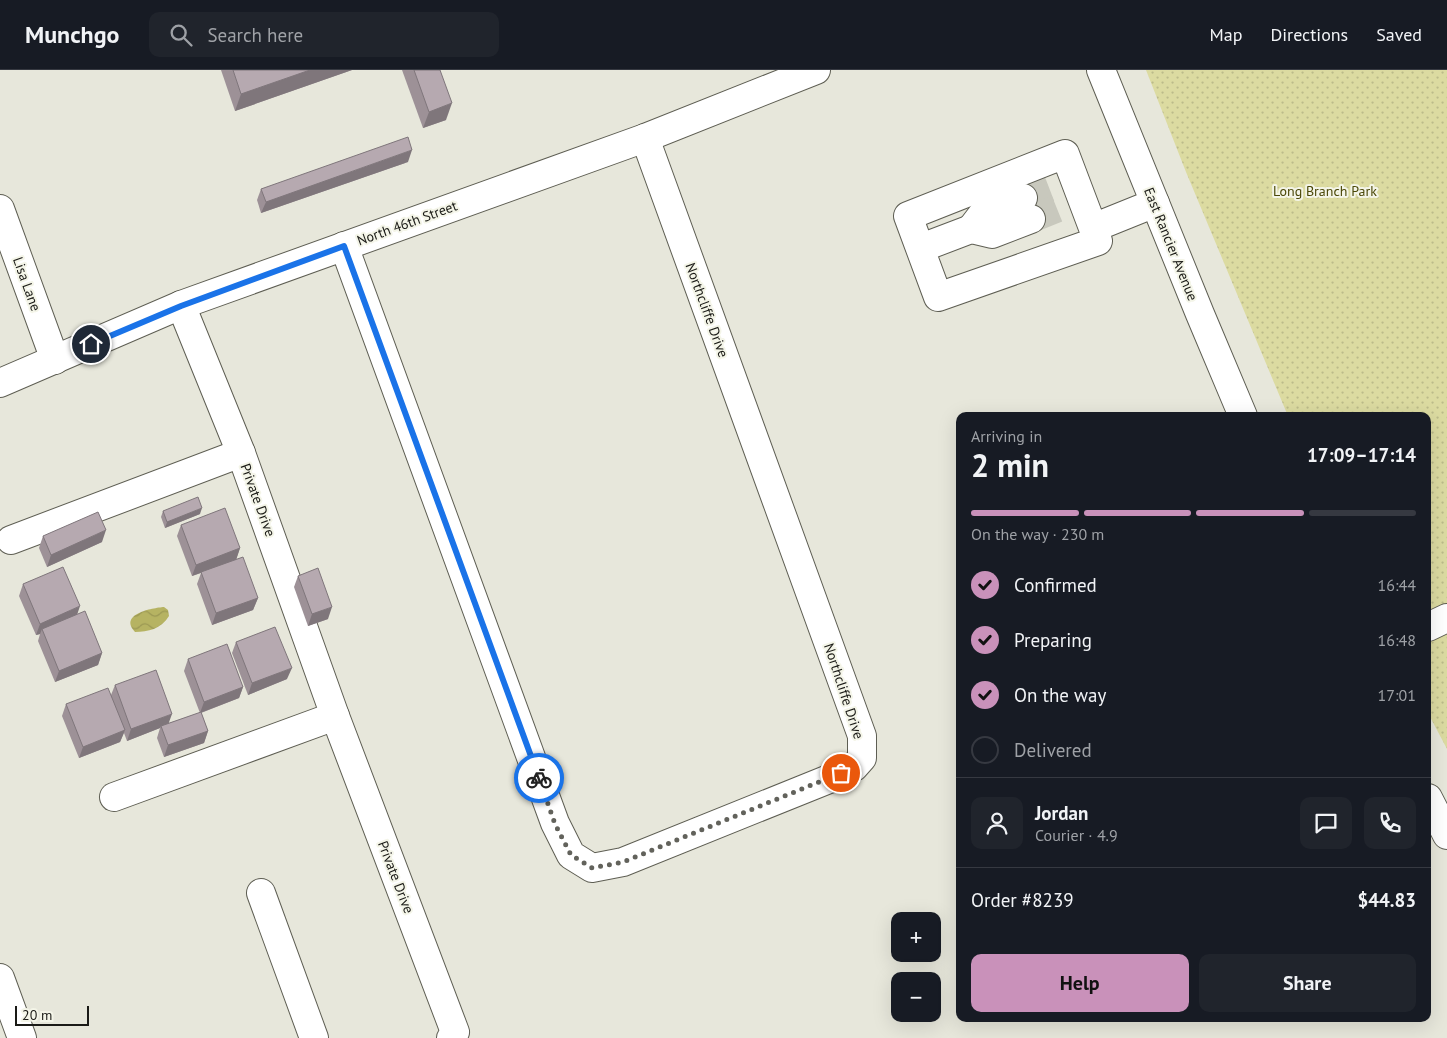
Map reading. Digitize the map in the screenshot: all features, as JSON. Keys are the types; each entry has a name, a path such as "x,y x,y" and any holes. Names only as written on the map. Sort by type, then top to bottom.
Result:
{"street":[{"name":"North 46th Street","path":"0,383 181,306 644,138 816,70"},
{"name":"East Rancier Avenue","path":"1101,70 1241,412"},
{"name":"Northcliffe Drive","path":"344,246 555,824 571,855 592,868 623,862 829,780 854,767 862,758 862,736 644,138"},
{"path":"1064,154 1073,190 1093,228 1098,242 938,297 908,216 1064,154"},
{"path":"1093,228 1155,203"},
{"path":"921,248 971,229 992,234 1027,208"},
{"name":"Lisa Lane","path":"0,209 55,360"},
{"name":"Private Drive","path":"181,306 241,453 335,716 455,1032 451,1038"},
{"name":"Private Drive","path":"11,540 241,453"},
{"path":"1431,626 1447,618"},
{"path":"114,797 335,716"},
{"path":"1431,804 1447,835"},
{"path":"261,893 314,1038"},
{"path":"0,978 22,1038"}],"green space":[{"name":"Long Branch Park","path":"1146,70 1447,70 1447,749 1431,719 1431,412 1286,412 1186,172"}],"water":[{"path":"164,607 168,610 169,616 162,624 149,630 135,632 131,626 134,616 145,611"}],"building":[{"path":"233,70 310,70 241,94"},
{"path":"414,70 440,70 452,103 429,112"},
{"path":"408,137 412,150 266,202 261,189"},
{"path":"198,497 202,508 167,522 163,511"},
{"path":"225,508 240,548 196,565 181,525"},
{"path":"98,512 106,530 51,555 43,536"},
{"path":"243,557 258,598 216,613 201,572"},
{"path":"63,567 80,606 40,624 23,584"},
{"path":"318,568 332,607 312,614 298,576"},
{"path":"85,611 102,653 59,671 42,629"},
{"path":"275,627 292,668 252,683 236,642"},
{"path":"227,644 243,687 204,702 188,659"},
{"path":"156,670 172,714 131,729 115,685"},
{"path":"108,688 125,730 83,747 66,704"},
{"path":"201,712 208,731 168,745 161,726"}],"tunnel":[{"path":"1023,198 1065,182"},
{"path":"1031,219 1073,202"}],"way so far":[{"path":"539,778 555,824 571,855 592,868 623,862 829,780 841,773"}],"route":[{"path":"91,344 181,306 344,246 539,778"}]}
